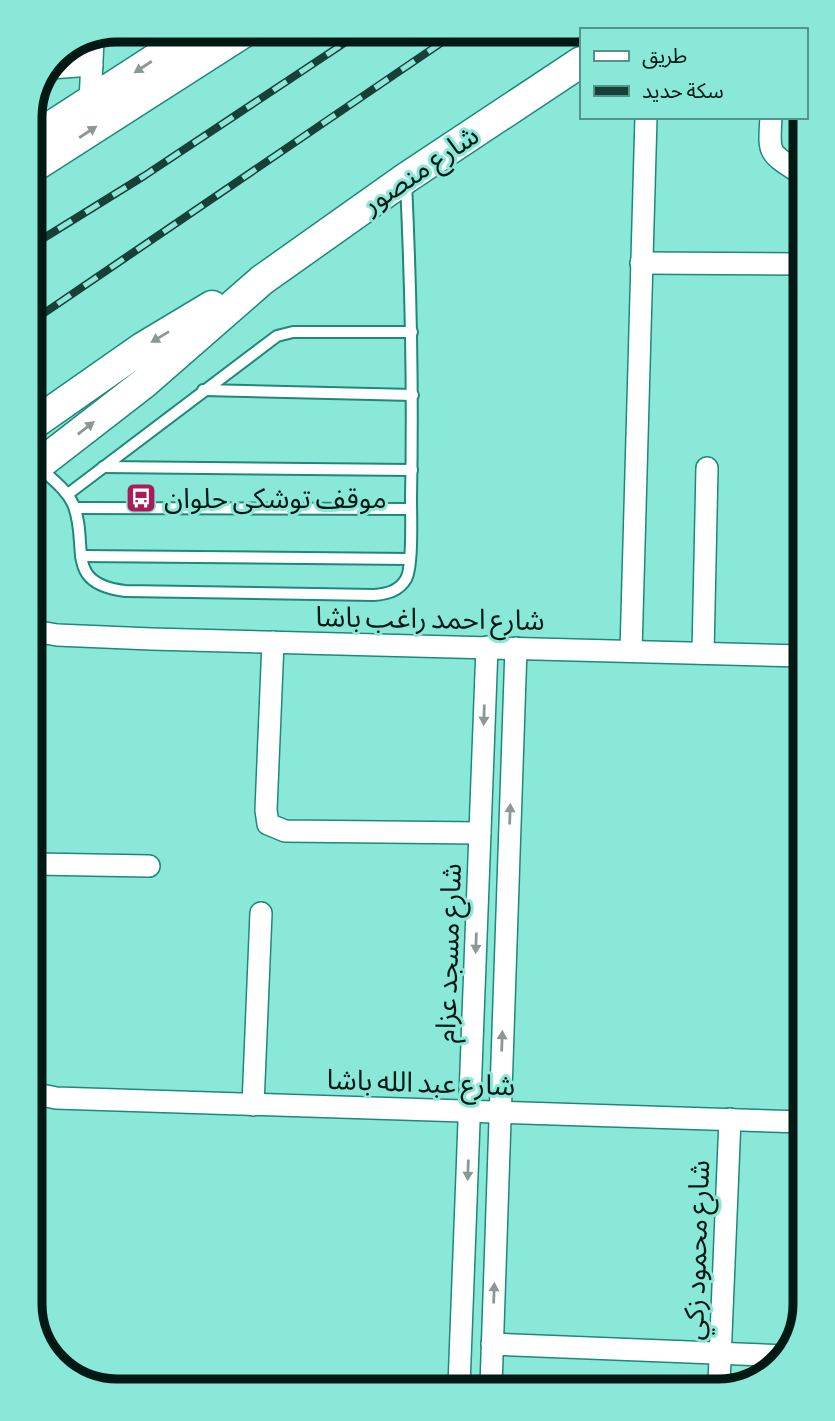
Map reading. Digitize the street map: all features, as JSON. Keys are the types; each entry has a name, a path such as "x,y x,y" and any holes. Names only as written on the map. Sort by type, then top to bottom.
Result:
{"street":[{"path":"42,132 182,42"},
{"path":"42,161 228,42"},
{"path":"90,102 93,46"},
{"name":"شارع منصور","path":"42,463 143,384 262,280 405,178 580,63"},
{"path":"62,67 92,65"},
{"path":"631,651 646,119"},
{"path":"771,119 770,144 773,154 778,161 793,170"},
{"path":"642,263 793,264"},
{"name":"شارع منصور","path":"42,418 142,348 262,280"},
{"path":"703,653 707,468"},
{"name":"شارع احمد راغب باشا","path":"42,632 273,642 793,656"},
{"name":"شارع احمد راغب باشا","path":"42,640 57,635"},
{"path":"273,642 266,810 268,824 285,831 480,833"},
{"name":"شارع مسجد عزام","path":"459,1379 487,647"},
{"name":"شارع مسجد عزام","path":"491,1379 516,648"},
{"path":"42,864 149,866"},
{"path":"253,1105 261,913"},
{"name":"شارع عبد الله باشا","path":"42,1095 56,1098 253,1105 793,1122"},
{"name":"شارع محمود زكي","path":"719,1379 730,1119"},
{"path":"492,1344 771,1356"}],"lane":[{"path":"42,474 68,494 75,508 81,556 86,572 93,582 105,589 374,595 387,594 398,588 407,578 412,470 412,332 405,178"},
{"path":"68,494 271,339 284,333 412,332"},
{"path":"203,390 412,395"},
{"path":"103,467 412,470"},
{"path":"75,508 411,509"},
{"path":"81,556 409,559"}],"railway":[{"path":"42,239 144,176 346,42"},
{"path":"42,315 442,42"}],"place":[{"name":"موقف توشكى حلوان","path":"141,498"}]}
